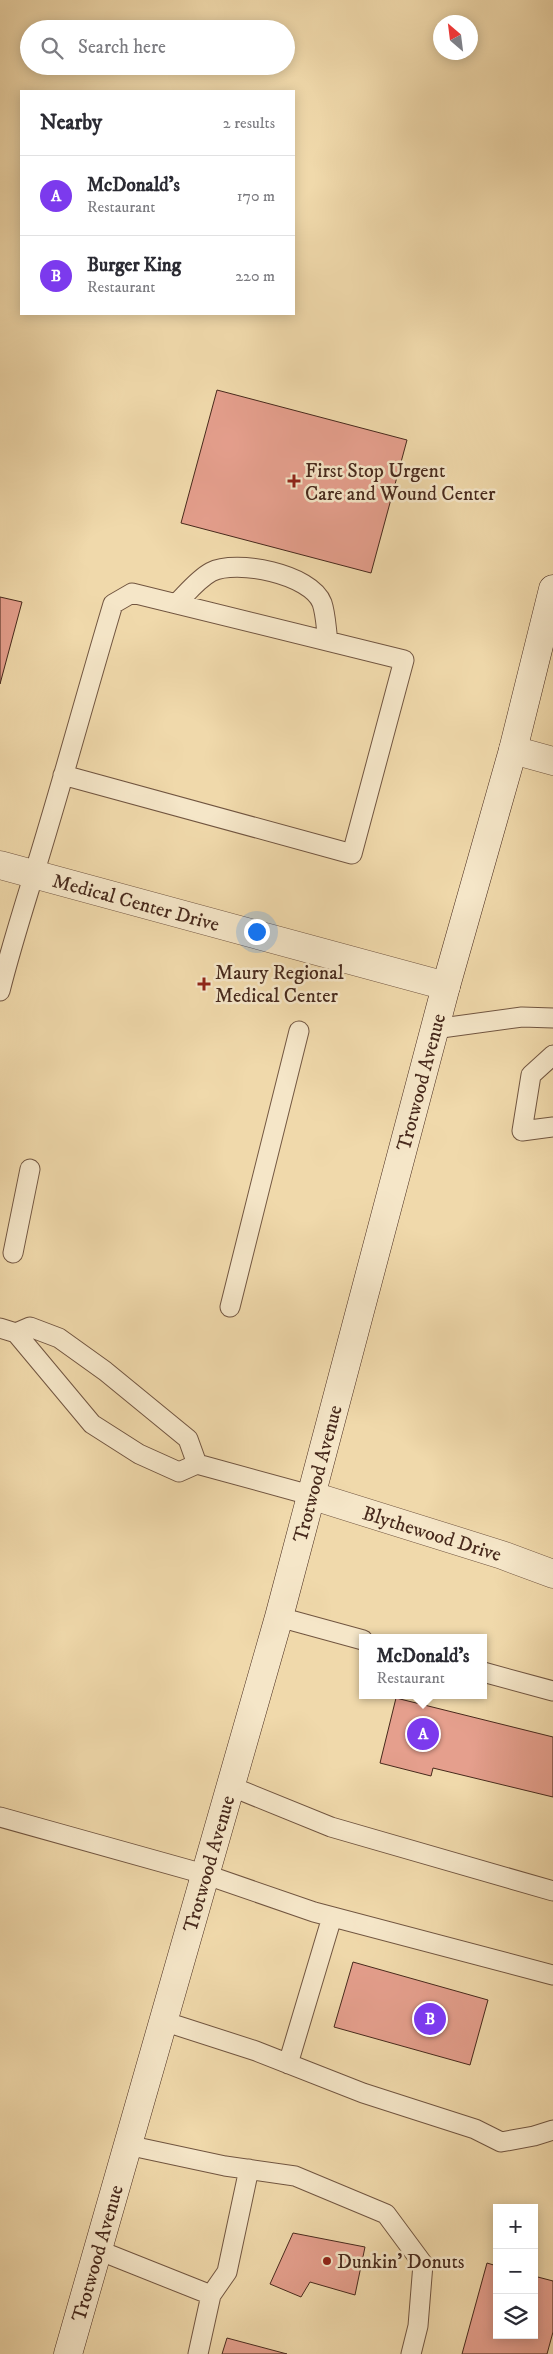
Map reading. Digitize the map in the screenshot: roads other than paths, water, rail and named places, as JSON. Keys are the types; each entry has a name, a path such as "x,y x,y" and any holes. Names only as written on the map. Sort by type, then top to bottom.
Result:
{"main road":[{"name":"Trotwood Avenue","path":"68,2354 279,1617 434,1029 513,750 553,589"},
{"path":"513,750 553,760"},
{"name":"Medical Center Drive","path":"0,865 446,986"},
{"name":"Blythewood Drive","path":"310,1495 502,1555 553,1574"}],"lane":[{"path":"177,603 211,572 239,566 282,574 307,587 321,602 328,641"},
{"path":"0,991 5,948 34,874 113,604 132,593 404,660 352,854 63,776"},
{"path":"434,1029 522,1017 553,1018"},
{"path":"230,1307 299,1031"},
{"path":"553,1055 531,1075 522,1131 553,1127"},
{"path":"13,1253 30,1169"},
{"path":"8,1330 30,1327 59,1338 105,1372 188,1439 197,1464"},
{"path":"8,1330 92,1424 139,1454 179,1472 197,1464 310,1495"},
{"path":"279,1617 359,1639"},
{"path":"487,1673 553,1691"},
{"path":"230,1786 331,1827 553,1891"},
{"path":"0,1817 204,1874 332,1917 553,1975"},
{"path":"288,2064 332,1917"},
{"path":"163,2021 288,2064 363,2093 475,2129 501,2142 534,2136 553,2130"},
{"path":"128,2145 225,2166 295,2176 386,2214 424,2264 418,2326 411,2354"},
{"path":"198,2354 211,2295 227,2272 249,2170"},
{"path":"98,2250 211,2295"}],"place":[{"name":"First Stop Urgent Care and Wound Center","path":"294,481"},
{"name":"Maury Regional Medical Center","path":"204,984"},
{"name":"McDonald's","path":"423,1734"},
{"name":"Burger King","path":"430,2019"},
{"name":"Dunkin' Donuts","path":"327,2261"}]}
